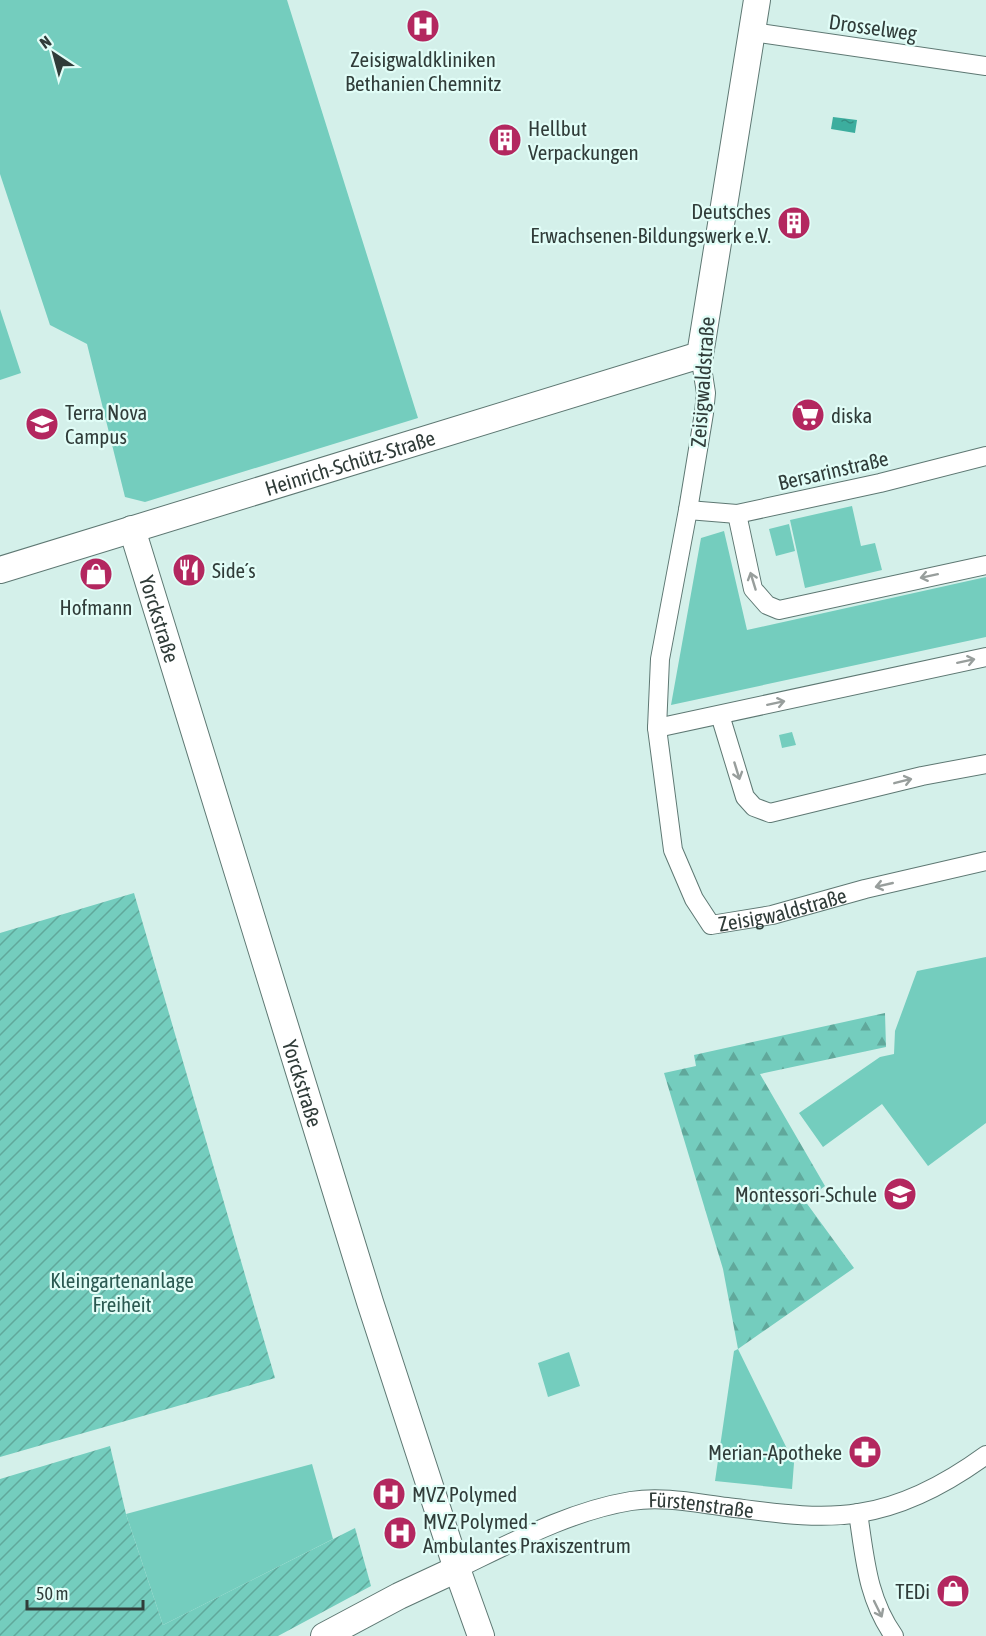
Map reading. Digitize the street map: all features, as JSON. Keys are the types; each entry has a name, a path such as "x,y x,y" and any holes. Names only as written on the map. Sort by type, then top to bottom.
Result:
{"main road":[{"name":"Zeisigwaldstraße","path":"700,355 757,0"},
{"name":"Heinrich-Schütz-Straße","path":"0,570 700,355"},
{"name":"Yorckstraße","path":"132,529 363,1279 457,1569 482,1636"},
{"name":"Fürstenstraße","path":"324,1636 457,1569"}],"street":[{"name":"Drosselweg","path":"753,32 986,66"},
{"name":"Zeisigwaldstraße","path":"700,355 706,393 688,510 660,659 657,728 673,850 694,899 711,925 772,915 865,889 986,861"},
{"name":"Bersarinstraße","path":"688,510 737,514 880,483 986,456"},
{"path":"737,514 753,589 767,605 778,610 986,565"},
{"path":"657,728 986,657"},
{"path":"720,715 745,797 754,807 770,813 922,776 986,764"},
{"name":"Fürstenstraße","path":"457,1569 533,1532 589,1511 633,1501 681,1500 802,1515 858,1513 902,1502 954,1476 986,1455"},
{"path":"858,1513 873,1599 894,1636"}],"green space":[{"path":"0,0 287,0 418,418 145,502 125,497 87,344 50,325 0,174"},
{"path":"0,309 21,373 0,380"},
{"path":"852,506 861,546 875,543 882,570 805,588 790,520"},
{"path":"789,524 795,551 776,556 769,529"},
{"path":"724,531 747,630 986,577 986,637 671,705 701,538"},
{"path":"792,732 796,745 782,748 779,735"},
{"name":"Kleingartenanlage Freiheit","path":"134,893 275,1378 0,1457 0,933"},
{"path":"986,957 986,1123 928,1166 882,1104 823,1147 799,1113 880,1057 894,1054 895,1031 917,971"},
{"path":"885,1013 886,1047 760,1074 825,1186 805,1201 854,1268 738,1349 723,1269 664,1073 696,1066 694,1055"},
{"path":"738,1349 794,1463 792,1489 715,1481 734,1351"},
{"path":"569,1352 580,1386 548,1397 538,1363"},
{"path":"110,1446 126,1514 163,1625 355,1528 371,1586 278,1636 0,1636 0,1479"},
{"path":"312,1464 333,1539 163,1625 126,1514"}],"water":[{"path":"833,117 857,120 855,133 831,129"}],"place":[{"name":"Zeisigwaldkliniken Bethanien Chemnitz","path":"423,26"},
{"name":"Hellbut Verpackungen","path":"505,140"},
{"name":"Deutsches Erwachsenen-Bildungswerk e.V.","path":"794,223"},
{"name":"diska","path":"808,415"},
{"name":"Terra Nova Campus","path":"42,424"},
{"name":"Side´s","path":"189,570"},
{"name":"Hofmann","path":"96,574"},
{"name":"Montessori-Schule","path":"900,1194"},
{"name":"Merian-Apotheke","path":"865,1452"},
{"name":"MVZ Polymed","path":"389,1494"},
{"name":"MVZ Polymed - Ambulantes Praxiszentrum","path":"400,1533"},
{"name":"TEDi","path":"953,1591"}]}
